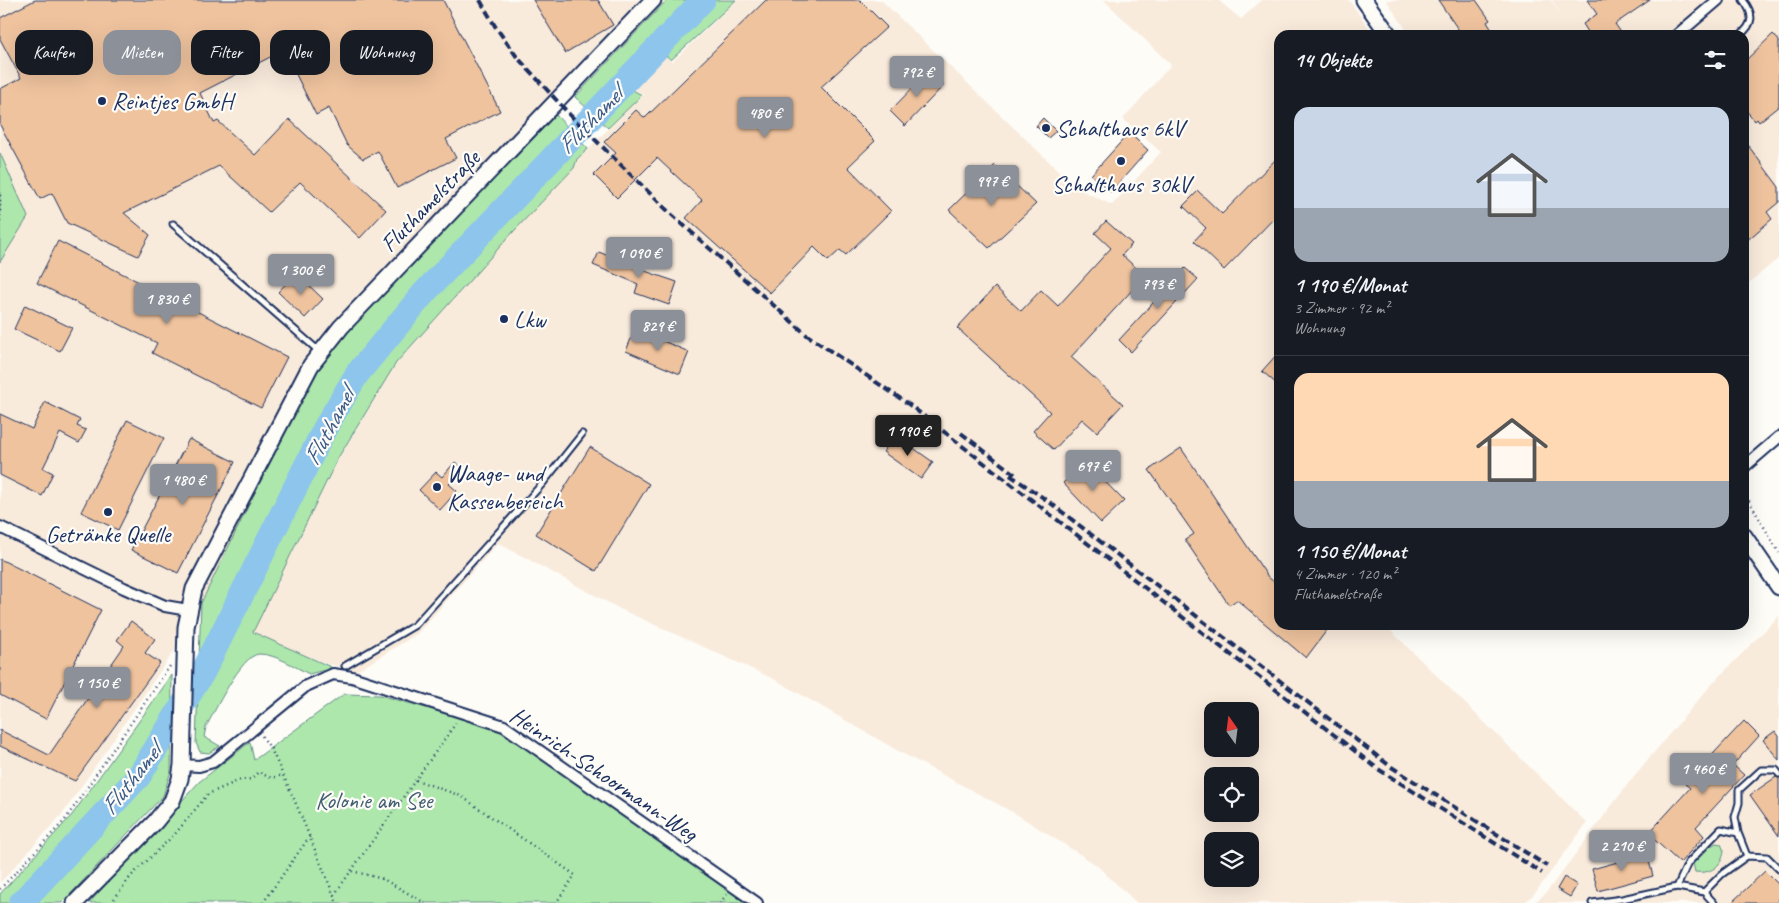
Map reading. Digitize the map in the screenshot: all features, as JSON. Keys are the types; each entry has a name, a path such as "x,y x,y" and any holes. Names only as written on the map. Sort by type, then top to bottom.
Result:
{"main road":[{"name":"Fluthamelstraße","path":"74,903 155,822 172,801 180,779 182,765 188,610 198,581 311,365 341,327 653,0"},
{"path":"1364,0 1385,30"},
{"path":"1749,543 1779,588"}],"street":[{"path":"1683,30 1718,0"},
{"path":"1749,463 1779,437"},
{"path":"0,527 124,588 165,606 188,610"},
{"name":"Heinrich-Schoormann-Weg","path":"182,765 198,766 213,762 306,686 333,674 352,677 504,726 757,903"}],"lane":[{"path":"1743,0 1750,11 1751,22 1746,30"},
{"path":"173,224 321,352"},
{"path":"345,666 415,626 543,483 582,434"},
{"path":"1747,856 1738,833 1735,817 1739,803 1739,790 1761,770 1776,770 1779,774"},
{"path":"1676,887 1688,863 1721,829 1738,833"},
{"path":"1704,892 1722,874 1747,856 1767,857 1779,869"},
{"path":"1592,903 1621,901 1676,887 1704,892 1714,903"}],"path":[{"path":"0,195 0,222"},
{"path":"1749,501 1779,553"},
{"path":"0,889 64,820 168,669 185,651"},
{"path":"334,895 462,712"},
{"path":"256,726 271,749 283,775 337,903"},
{"path":"111,903 130,876 175,834 208,794 240,780 252,779 258,772 271,778 283,775"},
{"path":"416,780 462,796 575,875 556,903"},
{"path":"262,903 310,836"},
{"path":"352,871 383,879 425,903"}],"shaded area":[{"path":"0,0 666,0 338,340 305,390 187,632 64,812 0,883 0,262 28,217 0,153"},
{"path":"737,0 881,0 1066,178 1087,193 1112,205 1161,152 1123,119 1171,65 1104,0 1218,0 1241,19 1262,0 1349,0 1370,30 1274,30 1274,630 1390,630 1587,823 1535,893 1524,903 1137,903 1095,864 1016,814 900,752 774,679 620,609 498,543 417,634 357,671 324,663 253,632 339,458 396,364 514,231 574,168 578,159 643,94 629,87 637,77 647,77 664,56 672,62"},
{"path":"1386,0 1551,0 1561,14 1552,0 1779,0 1779,258 1749,283 1749,30 1407,30"},
{"path":"1779,616 1779,903 1534,903 1546,893 1634,776 1711,685"}],"green space":[{"path":"667,0 736,0 671,60 664,54 646,76 637,76 627,87 642,95 608,128 575,97"},
{"path":"556,115 588,149 577,159 574,168 514,231 396,363 338,458 253,632 333,668 309,674 272,656 259,654 252,657 244,664 229,685 206,727 204,737 220,746 209,753 200,752 196,743 201,603 305,390 338,340"},
{"path":"0,153 28,217 0,262"},
{"path":"172,675 171,771 163,796 62,903 0,903 0,894 72,815"},
{"name":"Kolonie am See","path":"344,694 380,695 501,729 750,903 89,903 199,782 250,742 254,760"},
{"path":"1716,843 1721,844 1724,851 1721,861 1714,868 1706,872 1695,872 1693,863 1709,847"}],"building":[{"name":"Reintjes GmbH","path":"35,0 443,0 500,111 446,139 456,158 397,188 378,151 363,159 347,145 329,108 316,115 296,75 330,75 330,30 270,30 270,57 260,62 260,30 191,30 191,75 235,75 200,93 214,123 218,121 255,155 289,119 386,210 360,238 300,182 269,212 219,166 124,213 150,235 138,256 67,223 52,193 40,199 0,125 0,89 21,78 19,75 93,75 93,30 15,30 15,67 0,39 0,18"},
{"path":"533,0 598,0 613,25 565,53"},
{"path":"766,0 860,0 887,27 821,87 875,141 848,167 891,211 846,255 840,250 828,261 814,247 770,293 686,218 702,200 657,158 617,198 594,175 616,153 604,142 636,110 645,118"},
{"path":"1438,0 1476,0 1490,20 1487,22 1492,30 1459,30"},
{"path":"1587,0 1650,0 1615,24 1619,30 1587,30 1583,24 1597,14"},
{"path":"1773,34 1779,41 1779,106 1759,122 1757,119 1755,121 1749,114 1749,57"},
{"path":"929,71 944,85 905,126 890,111"},
{"name":"Schalthaus 6kV","path":"1043,118 1056,131 1048,138 1036,126"},
{"name":"Schalthaus 30kV","path":"1129,133 1148,150 1111,192 1091,175"},
{"path":"1749,147 1779,187 1779,202 1767,212 1772,219 1749,239"},
{"path":"1274,161 1274,218 1224,270 1194,241 1206,228 1183,206 1198,191 1222,214"},
{"path":"995,165 1036,204 989,248 949,210"},
{"path":"1106,221 1132,244 1122,255 1145,276 1071,357 1123,404 1097,432 1082,419 1054,450 1033,431 1050,412 957,328 995,287 1021,311 1041,290 1058,306 1111,248 1095,233"},
{"path":"58,241 287,357 261,408 152,353 157,343 37,283"},
{"path":"599,252 677,282 669,305 635,293 638,284 593,265"},
{"path":"1185,268 1198,279 1131,352 1119,340"},
{"path":"296,273 323,299 305,318 278,292"},
{"path":"25,305 72,328 60,351 14,329"},
{"path":"635,329 689,352 680,374 626,351"},
{"path":"1274,358 1274,382 1262,371"},
{"path":"45,402 80,420 77,426 86,430 79,443 60,433 43,468 53,473 42,496 0,475 0,414 32,429"},
{"path":"127,420 164,438 118,530 81,512"},
{"path":"895,435 933,462 921,479 883,452"},
{"path":"189,439 235,462 178,573 131,550"},
{"path":"590,447 649,484 596,571 536,534"},
{"path":"1181,448 1268,577 1274,582 1274,630 1327,630 1306,658 1237,600 1229,605 1185,540 1194,534 1149,470"},
{"path":"1085,461 1124,501 1101,523 1063,483"},
{"name":"Waage- und Kassenbereich","path":"455,462 463,469 449,484 457,491 440,510 419,490 436,472 442,477"},
{"path":"0,559 101,610 46,719 0,695"},
{"path":"131,621 155,639 145,653 160,663 75,781 0,746 0,730 49,755 124,646 117,640"},
{"path":"1744,721 1759,736 1733,765 1744,775 1696,827 1704,836 1680,863 1648,834 1690,788 1685,784"},
{"path":"1775,731 1779,736 1779,760 1763,740"},
{"path":"1776,777 1779,778 1779,836 1750,795"},
{"path":"1647,854 1653,876 1598,891 1592,869"},
{"path":"1765,871 1779,885 1779,903 1731,903"},
{"path":"1564,877 1577,885 1570,897 1557,889"}],"waterway":[{"name":"Fluthamel","path":"21,903 139,776 203,672 325,428 357,374 424,293 703,0"}],"railway":[{"path":"480,0 495,26 517,57 571,116 671,214 807,335 907,403 1378,769 1542,873"},
{"path":"961,433 1017,476"},
{"path":"1010,475 1048,501 1390,766 1547,866"}],"place":[{"name":"Reintjes GmbH","path":"102,101"},
{"name":"Schalthaus 6kV","path":"1046,128"},
{"name":"Schalthaus 30kV","path":"1121,161"},
{"name":"Lkw","path":"504,319"},
{"name":"Waage- und Kassenbereich","path":"437,487"},
{"name":"Getränke Quelle","path":"108,512"}]}
